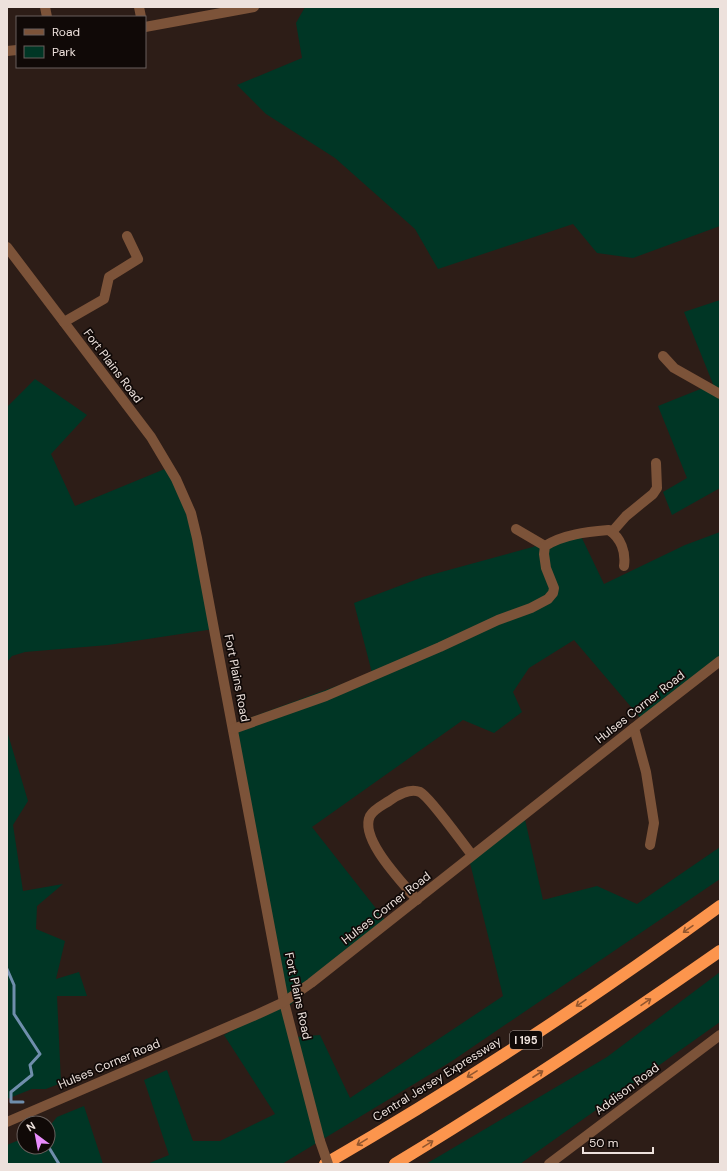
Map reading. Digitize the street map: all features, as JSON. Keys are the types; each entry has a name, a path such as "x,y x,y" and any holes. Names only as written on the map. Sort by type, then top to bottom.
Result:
{"highway":[{"name":"Central Jersey Expressway","path":"326,1164 402,1118 554,1021 720,906"},
{"path":"395,1164 508,1094 720,951"}],"street":[{"path":"146,26 254,7"},
{"path":"64,322 104,299 109,277 138,259 127,236"},
{"name":"Fort Plains Road","path":"7,248 150,437 167,462 191,513 197,538 284,1002 326,1164"},
{"path":"664,356 674,368 720,394"},
{"path":"612,532 626,516 653,494 657,488 656,463"},
{"path":"516,529 544,546"},
{"path":"544,546 553,541 574,534 609,530 616,534 621,543 625,560 624,566"},
{"path":"233,729 326,696 440,647 498,620 531,608 548,599 553,593 554,588 546,568 544,546"},
{"name":"Hulses Corner Road","path":"7,1122 284,1002 311,984 634,728 720,662"},
{"path":"634,728 646,772 654,823 650,845"},
{"path":"417,900 384,861 369,835 368,829 373,812 400,794 415,791 420,792 425,795 472,856"},
{"name":"Addison Road","path":"549,1164 720,1035"}],"green space":[{"path":"305,7 720,7 720,226 633,258 597,253 573,224 438,269 415,229 335,158 266,114 237,85 302,58 296,23"},
{"path":"720,300 720,488 672,515 663,492 687,478 658,406 713,384 684,312"},
{"path":"35,379 87,415 51,454 75,506 172,466 206,579 214,629 108,645 25,652 12,656 7,662 7,407"},
{"path":"720,532 720,659 643,721 574,640 529,668 513,692 522,712 494,733 463,720 312,827 389,925 290,1005 295,1037 320,1035 350,1098 503,996 469,859 524,815 543,900 597,886 637,904 720,847 720,879 452,1061 282,1164 147,1164 169,1155 144,1080 167,1070 193,1141 220,1141 275,1114 224,1035 282,1003 233,724 372,673 354,603 423,577 580,534 604,584 685,545"},
{"path":"7,731 28,801 13,825 23,891 63,884 37,906 36,929 65,941 56,979 79,972 87,996 57,996 61,1083 46,1089 32,1089 7,1099"},
{"path":"720,972 720,1022 520,1164 426,1164 607,1057"},
{"path":"84,1106 103,1164 7,1164 7,1145 16,1141 16,1155 56,1155 57,1117"}],"waterway":[{"path":"7,969 14,985 14,1014 40,1054 30,1065 32,1075 11,1092 11,1102 23,1102"},
{"path":"54,1155 59,1164"}]}
